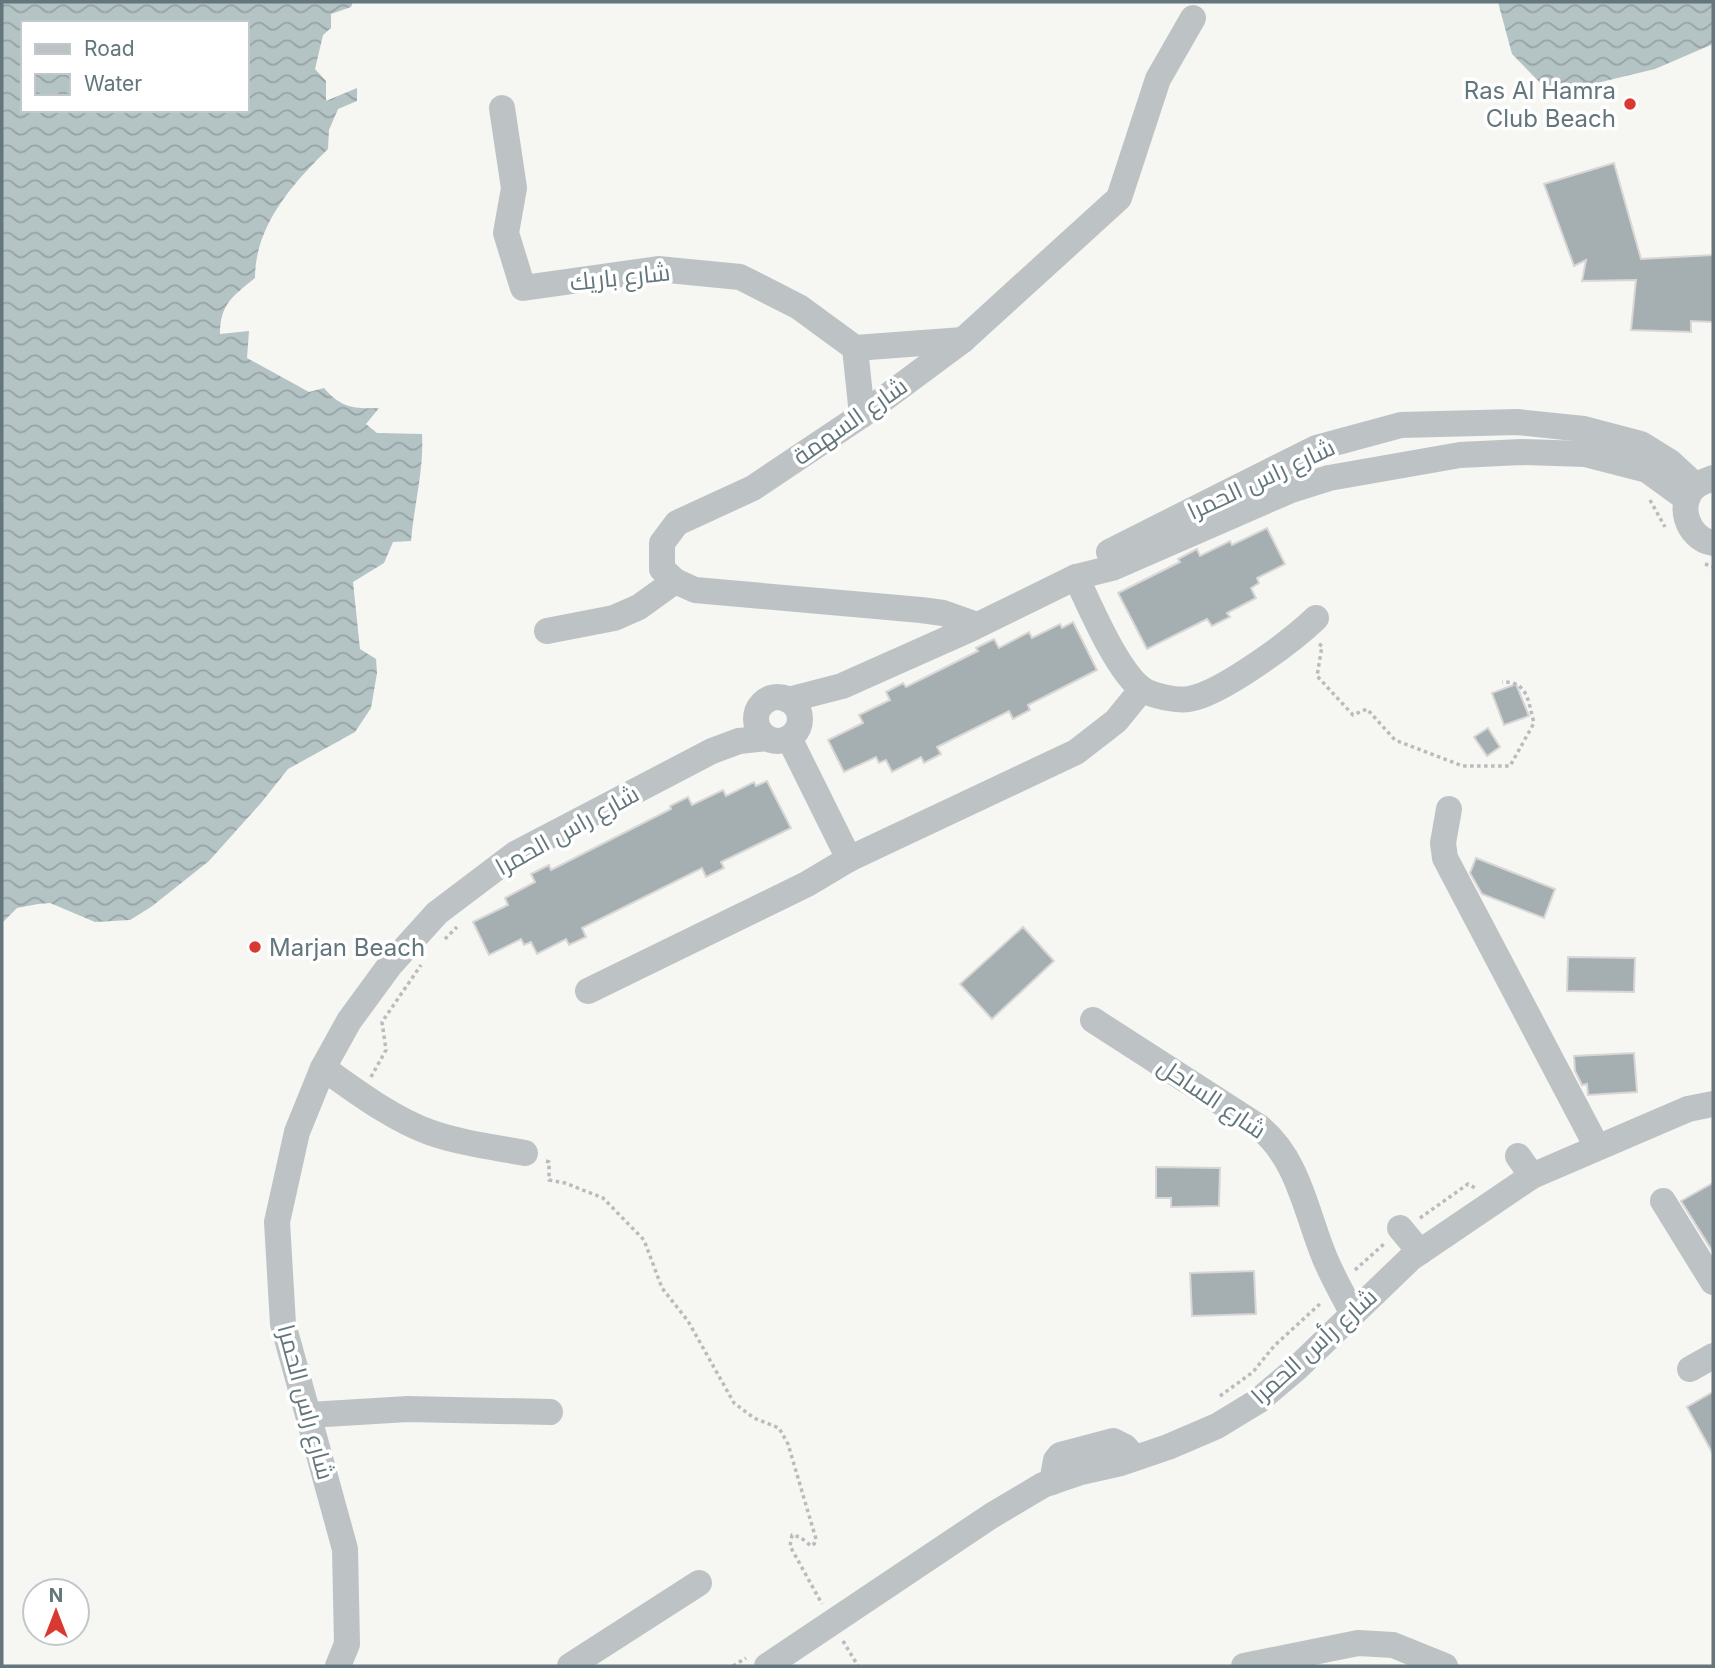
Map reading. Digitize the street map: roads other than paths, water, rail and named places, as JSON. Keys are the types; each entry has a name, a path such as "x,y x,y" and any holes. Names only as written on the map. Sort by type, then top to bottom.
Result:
{"street":[{"name":"شارع السهمة","path":"675,581 662,569 662,543 677,523 752,488 862,415 962,341 1119,198 1158,79 1193,18"},
{"name":"شارع باريك","path":"502,108 514,188 506,233 523,288 658,269 740,276 799,307 855,348"},
{"path":"862,415 855,348 962,341"},
{"name":"شارع راس الحمرا","path":"338,1666 346,1644 345,1549 283,1324 277,1222 297,1132 323,1068 349,1021 390,965 437,913 515,854 712,751 786,724 842,686 974,627 1076,577 1107,553 1316,448 1401,425 1517,422 1584,429 1641,444 1670,462 1699,488"},
{"name":"شارع راس الحمرا","path":"1076,577 1112,568 1316,482 1460,455 1521,452 1585,454 1647,470 1699,488"},
{"path":"1699,488 1685,512 1688,525 1705,552"},
{"path":"1076,577 1107,641 1142,689 1164,696 1187,700 1208,693 1291,638 1314,628"},
{"path":"547,631 614,618 639,607 675,581 695,590 921,610 947,615 974,627"},
{"path":"587,991 807,884 849,859 1076,752 1116,721 1142,689"},
{"name":"شارع راس الحمرا","path":"712,751 767,700 774,698 786,724"},
{"path":"786,724 849,859"},
{"path":"1449,809 1443,843 1446,858 1597,1147"},
{"name":"شارع الساحل","path":"1093,1020 1249,1121 1281,1147 1303,1197 1324,1257 1353,1314"},
{"path":"323,1068 362,1095 426,1131 455,1140 525,1153"},
{"name":"شارع رأس الحمرا","path":"767,1666 991,1516 1052,1482 1168,1447 1217,1426 1258,1401 1298,1367 1370,1295 1420,1252 1499,1198 1525,1166 1597,1147 1688,1109 1713,1104"},
{"path":"1663,1201 1713,1282"},
{"path":"1401,1229 1420,1252"},
{"path":"309,1415 408,1409 550,1412"},
{"path":"570,1666 699,1583"},
{"path":"1244,1666 1358,1643 1394,1645 1445,1666"}],"water":[{"path":"2,2 353,2 351,7 331,14 331,28 323,35 315,69 326,81 326,101 357,88 357,101 338,109 329,130 328,149 301,177 278,207 261,241 255,278 234,296 225,308 220,334 249,331 247,358 309,392 324,388 336,400 348,406 379,408 366,424 377,433 422,434 420,474 411,541 393,542 384,563 353,582 360,649 376,659 377,673 371,708 355,732 288,769 209,861 151,907 130,920 95,922 50,903 17,908 2,923"},
{"path":"1498,2 1713,2 1713,44 1655,69 1551,94 1512,54"}],"place":[{"name":"Ras Al Hamra Club Beach","path":"1630,104"},
{"name":"Marjan Beach","path":"255,947"}]}
